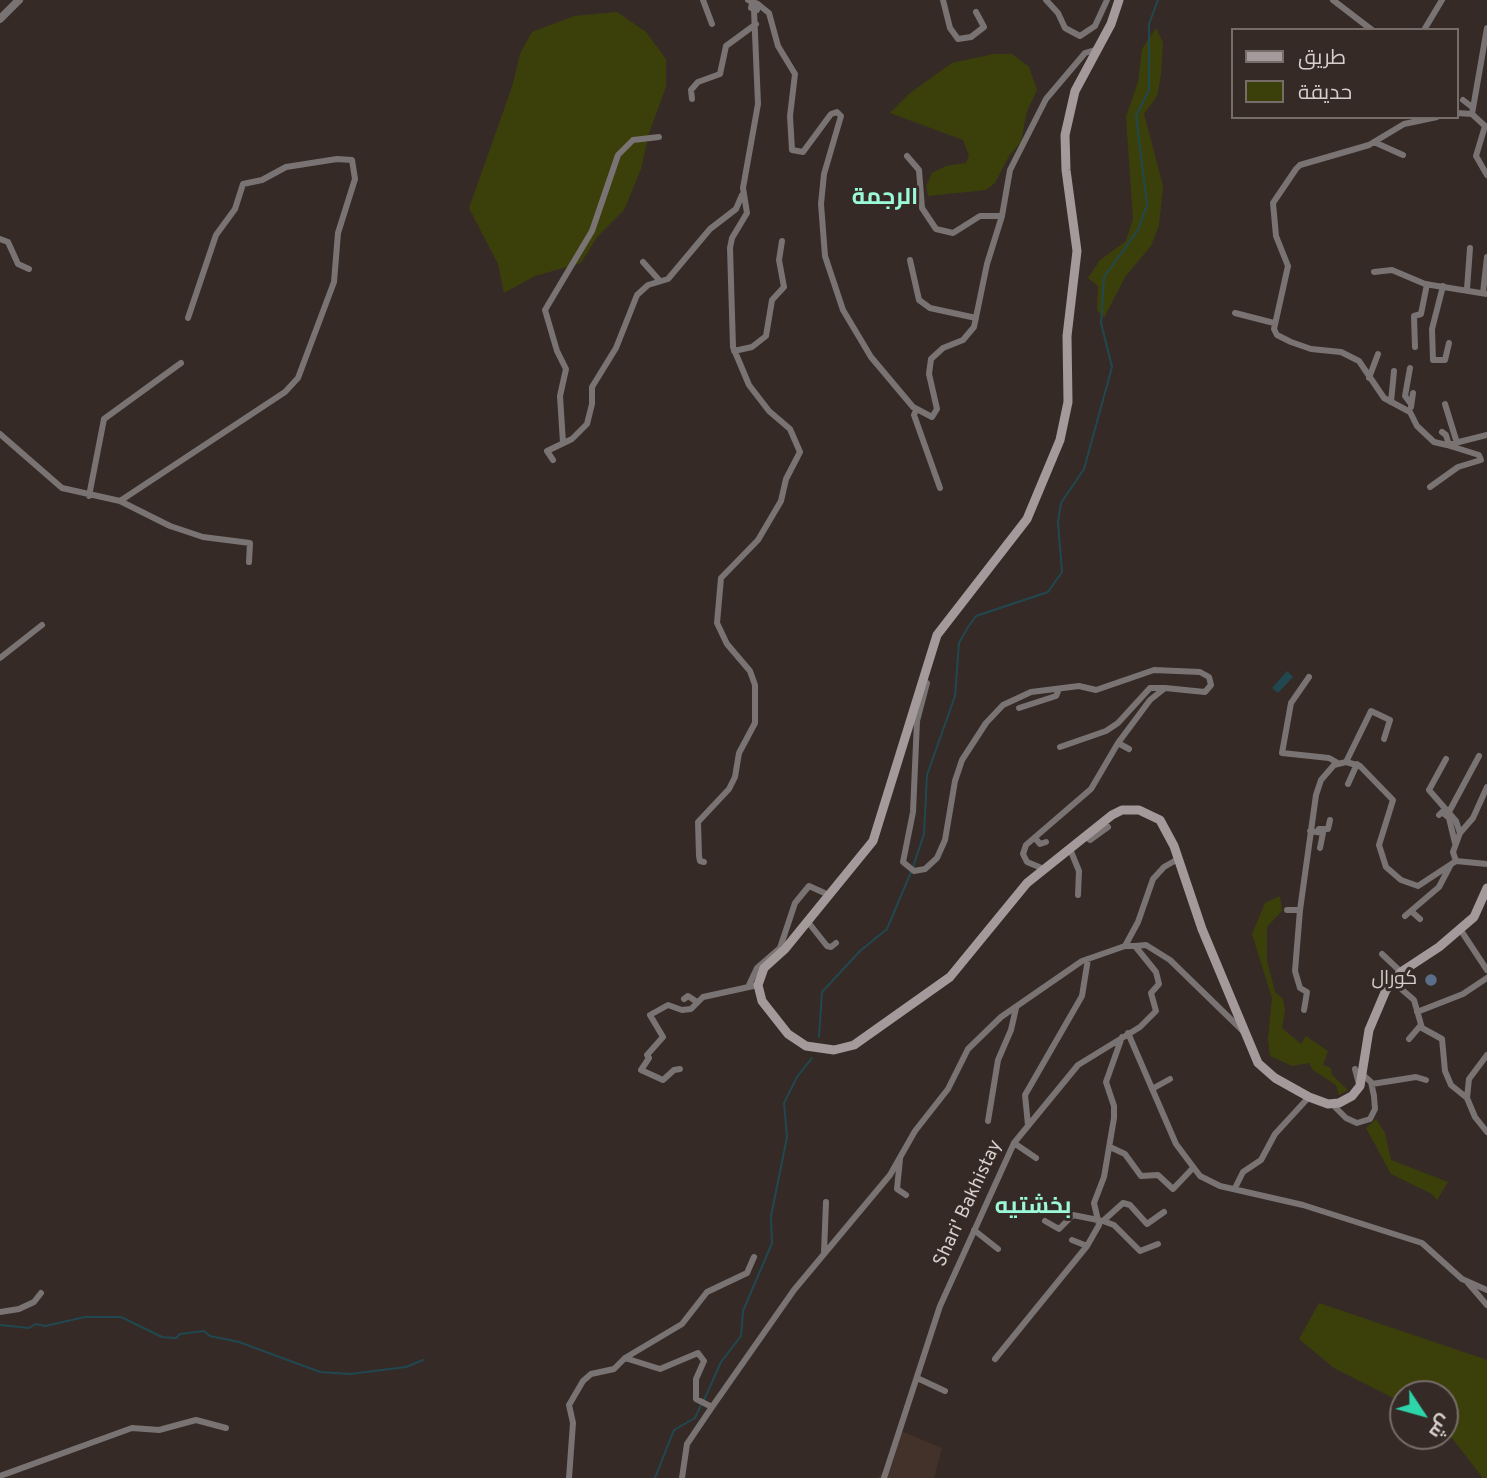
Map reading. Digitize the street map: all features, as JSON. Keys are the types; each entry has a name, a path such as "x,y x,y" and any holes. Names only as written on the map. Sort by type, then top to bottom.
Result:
{"main road":[{"path":"1119,0 1111,24 1075,91 1065,135 1066,170 1077,251 1067,336 1068,402 1060,440 1027,519 937,635 880,825 869,849 764,968 754,985 767,1008 793,1038 821,1050 854,1045 950,977 1017,891 1044,869 1117,812 1143,811 1160,820 1178,859 1202,929 1253,1054 1265,1070 1309,1097 1332,1104 1346,1100 1360,1086 1359,1071 1379,1000 1392,981 1426,960 1460,929 1478,911 1487,888"}],"street":[{"path":"0,19 19,0"},
{"path":"703,0 712,24"},
{"path":"943,0 950,28 958,39 971,37 984,27 976,12"},
{"path":"1046,0 1058,13 1065,28 1080,36 1095,26 1107,0"},
{"path":"1333,0 1369,28"},
{"path":"1425,28 1442,0"},
{"path":"756,4 769,13 778,46 795,74 790,116 792,150 803,152 831,114 837,113 841,116 837,139 827,164 822,194 825,256 855,334 916,410 929,417 936,413 929,374 931,359 943,348 963,340 974,327 987,264 1002,216 1008,176 1026,143 1038,112 1085,53 1095,50"},
{"path":"704,862 700,861 698,852 698,822 729,789 735,777 738,753 754,723 755,685 750,671 727,644 717,623 721,578 758,540 781,501 786,479 800,452 790,429 769,411 750,385 734,351 730,248 732,238 747,213 743,195 747,151 758,104 756,4"},
{"path":"692,99 692,87 722,72 726,46 756,24"},
{"path":"1472,111 1487,27"},
{"path":"1463,100 1485,126 1476,156 1487,175"},
{"path":"1459,113 1472,111"},
{"path":"1405,120 1374,142 1300,165 1277,196 1273,216 1288,266 1274,323 1277,335 1290,342 1349,354 1359,361 1384,398 1410,412 1434,442 1479,455 1481,460 1458,467 1430,487"},
{"path":"563,443 560,396 566,369 557,351 555,334 545,318 545,310 592,231 618,155 633,140 659,137"},
{"path":"1374,142 1403,155"},
{"path":"907,156 919,170 922,208 936,229 954,233 980,216 1002,216"},
{"path":"120,502 285,391 298,378 334,282 338,233 355,179 352,160 337,159 286,167 262,180 243,184 235,209 216,235 188,318"},
{"path":"553,460 547,451 563,443 587,424 592,404 592,387 616,348 632,303 642,289 659,280 668,279 710,229 733,212 743,195"},
{"path":"0,239 8,242 18,264 29,269"},
{"path":"734,351 752,347 766,335 772,300 784,287 779,260 782,241"},
{"path":"1467,289 1470,248"},
{"path":"1374,272 1392,270 1427,284 1485,293 1487,257"},
{"path":"910,260 919,300 930,308 976,318"},
{"path":"643,262 659,280"},
{"path":"1415,346 1414,316 1421,314 1427,284"},
{"path":"1443,286 1432,329 1433,360 1445,360 1449,343"},
{"path":"1235,313 1274,323"},
{"path":"1369,378 1378,354"},
{"path":"89,496 104,419 181,363"},
{"path":"1410,368 1405,396 1411,404"},
{"path":"1391,402 1394,371"},
{"path":"1410,412 1413,393"},
{"path":"1445,404 1457,443"},
{"path":"916,410 914,415 940,488"},
{"path":"1442,432 1448,445"},
{"path":"0,434 54,483 89,496 120,502 170,526 203,537 250,543 249,562"},
{"path":"1448,445 1487,435"},
{"path":"0,657 42,625"},
{"path":"927,663 927,683 916,728 913,812 903,862 911,870 925,869 937,858 945,839 958,770 995,713 1022,694 1079,686 1101,689 1154,670 1200,672 1211,680 1205,692 1150,688 1118,723 1106,731 1060,747"},
{"path":"1309,677 1291,703 1282,753 1320,756 1338,763 1357,764 1368,772 1392,800 1392,812 1379,845 1386,867 1413,887 1453,863 1487,864"},
{"path":"1044,869 1034,866 1024,858 1024,849 1059,822 1091,789 1118,743 1150,700 1165,688"},
{"path":"1019,708 1056,696 1059,689"},
{"path":"1346,762 1371,711 1390,720 1384,739"},
{"path":"1118,743 1129,749"},
{"path":"1450,810 1479,756"},
{"path":"1446,759 1429,790 1450,810 1460,833"},
{"path":"1304,1010 1307,992 1300,988 1295,971 1310,830 1321,780 1338,763"},
{"path":"1348,784 1357,764"},
{"path":"1420,919 1408,913 1439,887 1453,863 1460,833 1473,818 1487,787"},
{"path":"1439,815 1442,812 1449,818 1456,845"},
{"path":"1310,830 1328,829 1329,820"},
{"path":"1085,836 1090,840 1108,827"},
{"path":"1310,830 1323,833 1320,848"},
{"path":"1035,838 1040,844 1045,842"},
{"path":"1070,849 1079,871 1078,895"},
{"path":"1125,946 1138,922 1144,898 1155,876 1178,859"},
{"path":"680,1069 674,1070 663,1080 641,1070 649,1058 647,1055 663,1037 650,1015 668,1005 682,1010 691,1009 696,1002 713,993 754,985 757,968 780,948 795,903 809,886 829,895"},
{"path":"1287,911 1300,910"},
{"path":"807,922 827,946 831,947 836,943"},
{"path":"1460,929 1487,970"},
{"path":"682,1478 687,1444 733,1374 751,1354 824,1252 845,1232 901,1159 915,1130 948,1089 968,1049 1001,1017 1088,959 1125,946 1146,945 1170,960 1247,1034"},
{"name":"Shari' Bakhistay","path":"884,1478 940,1306 1014,1143 1078,1065 1156,1011 1151,993 1159,984 1154,965 1137,952 1135,946"},
{"path":"1382,954 1406,971"},
{"path":"1028,1125 1025,1095 1082,996 1088,959"},
{"path":"1417,1012 1463,994 1487,978"},
{"path":"1392,981 1414,1000 1421,1025 1442,1039 1445,1071 1451,1085 1466,1098 1475,1117 1487,1132"},
{"path":"684,999 688,996 696,1002"},
{"path":"988,1121 996,1072 1016,1017 1016,1008"},
{"path":"1409,1039 1421,1025"},
{"path":"1125,1035 1152,1088 1172,1137 1192,1169 1213,1183 1303,1205 1422,1243 1467,1281 1487,1305"},
{"path":"1101,1221 1094,1203 1110,1147 1114,1122 1114,1106 1106,1082 1125,1035"},
{"path":"1466,1098 1469,1079 1487,1055"},
{"path":"1332,1104 1346,1118 1357,1123 1367,1122 1375,1109 1371,1084 1359,1071"},
{"path":"1371,1084 1416,1077 1426,1080"},
{"path":"1143,1085 1152,1088 1170,1079"},
{"path":"1235,1188 1243,1172 1261,1160 1275,1134 1309,1097"},
{"path":"1106,1125 1114,1122"},
{"path":"1114,1122 1122,1128"},
{"path":"1014,1143 1035,1158"},
{"path":"1110,1147 1125,1154 1141,1175 1158,1175 1174,1189 1192,1169"},
{"path":"901,1159 897,1189 906,1195"},
{"path":"824,1252 826,1202"},
{"path":"995,1359 1087,1246 1101,1221 1122,1203 1130,1205 1147,1224 1164,1212"},
{"path":"1045,1221 1059,1229 1073,1215 1114,1225 1140,1251 1158,1244"},
{"path":"974,1230 998,1249"},
{"path":"1072,1240 1087,1246"},
{"path":"569,1478 573,1423 569,1405 587,1377 608,1372 625,1358 682,1324 707,1292 747,1273 754,1257"},
{"path":"1467,1281 1487,1290"},
{"path":"0,1312 19,1309 34,1302 41,1293"},
{"path":"625,1358 660,1369 698,1353 704,1361 696,1379 696,1399 710,1408"},
{"path":"916,1378 945,1391"},
{"path":"0,1476 132,1428 159,1430 196,1420 226,1428"}],"shaded area":[{"path":"901,1431 942,1448 934,1478 878,1478 891,1460"}],"green space":[{"path":"617,12 646,32 666,59 666,87 649,133 641,169 624,210 597,237 581,263 535,276 504,293 498,264 469,208 512,87 520,54 532,32 574,16"},
{"path":"1156,28 1163,43 1161,75 1157,96 1144,114 1163,186 1159,225 1151,246 1125,277 1104,318 1097,310 1098,286 1088,278 1100,260 1126,241 1133,219 1126,117 1138,82 1142,49"},
{"path":"993,54 1012,54 1029,67 1037,90 1027,111 1021,142 1009,156 995,183 986,190 928,196 926,186 932,173 946,166 966,163 969,155 963,140 890,113 910,93 952,63"},
{"path":"1280,896 1282,911 1267,927 1267,961 1275,992 1283,999 1285,1010 1282,1028 1301,1044 1306,1036 1328,1051 1323,1065 1331,1068 1332,1075 1348,1090 1339,1095 1336,1085 1313,1070 1309,1063 1292,1066 1270,1056 1268,1039 1272,998 1252,934 1265,903"},
{"path":"1376,1119 1385,1133 1391,1160 1448,1182 1437,1200 1432,1194 1391,1174 1366,1128"},
{"path":"1319,1303 1487,1360 1487,1478 1483,1478 1459,1447 1459,1380 1389,1380 1389,1396 1334,1368 1299,1339"}],"water":[{"path":"1287,671 1293,677 1278,693 1272,688"}],"waterway":[{"path":"913,867 924,834 927,775 955,696 959,643 976,616 1048,592 1062,572 1058,522 1061,503 1084,469 1112,367 1101,323 1104,277 1138,230 1147,205 1136,115 1149,90 1149,24 1158,0"},
{"path":"819,1037 822,992 860,951 887,929 911,872"},
{"path":"704,1400 721,1362 741,1336 743,1311 772,1243 771,1216 787,1137 784,1103 797,1077 812,1058"},
{"path":"0,1325 29,1328 36,1324 45,1326 85,1317 121,1317 162,1337 176,1338 180,1334 204,1331 210,1336 239,1342 320,1372 350,1374 406,1367 423,1360"},
{"path":"655,1478 674,1430 695,1418 701,1405"}],"place":[{"name":"كورال","path":"1431,980"}],"district":[{"name":"الرجمة","path":"885,199"},
{"name":"بخشتيه","path":"1033,1208"}]}
